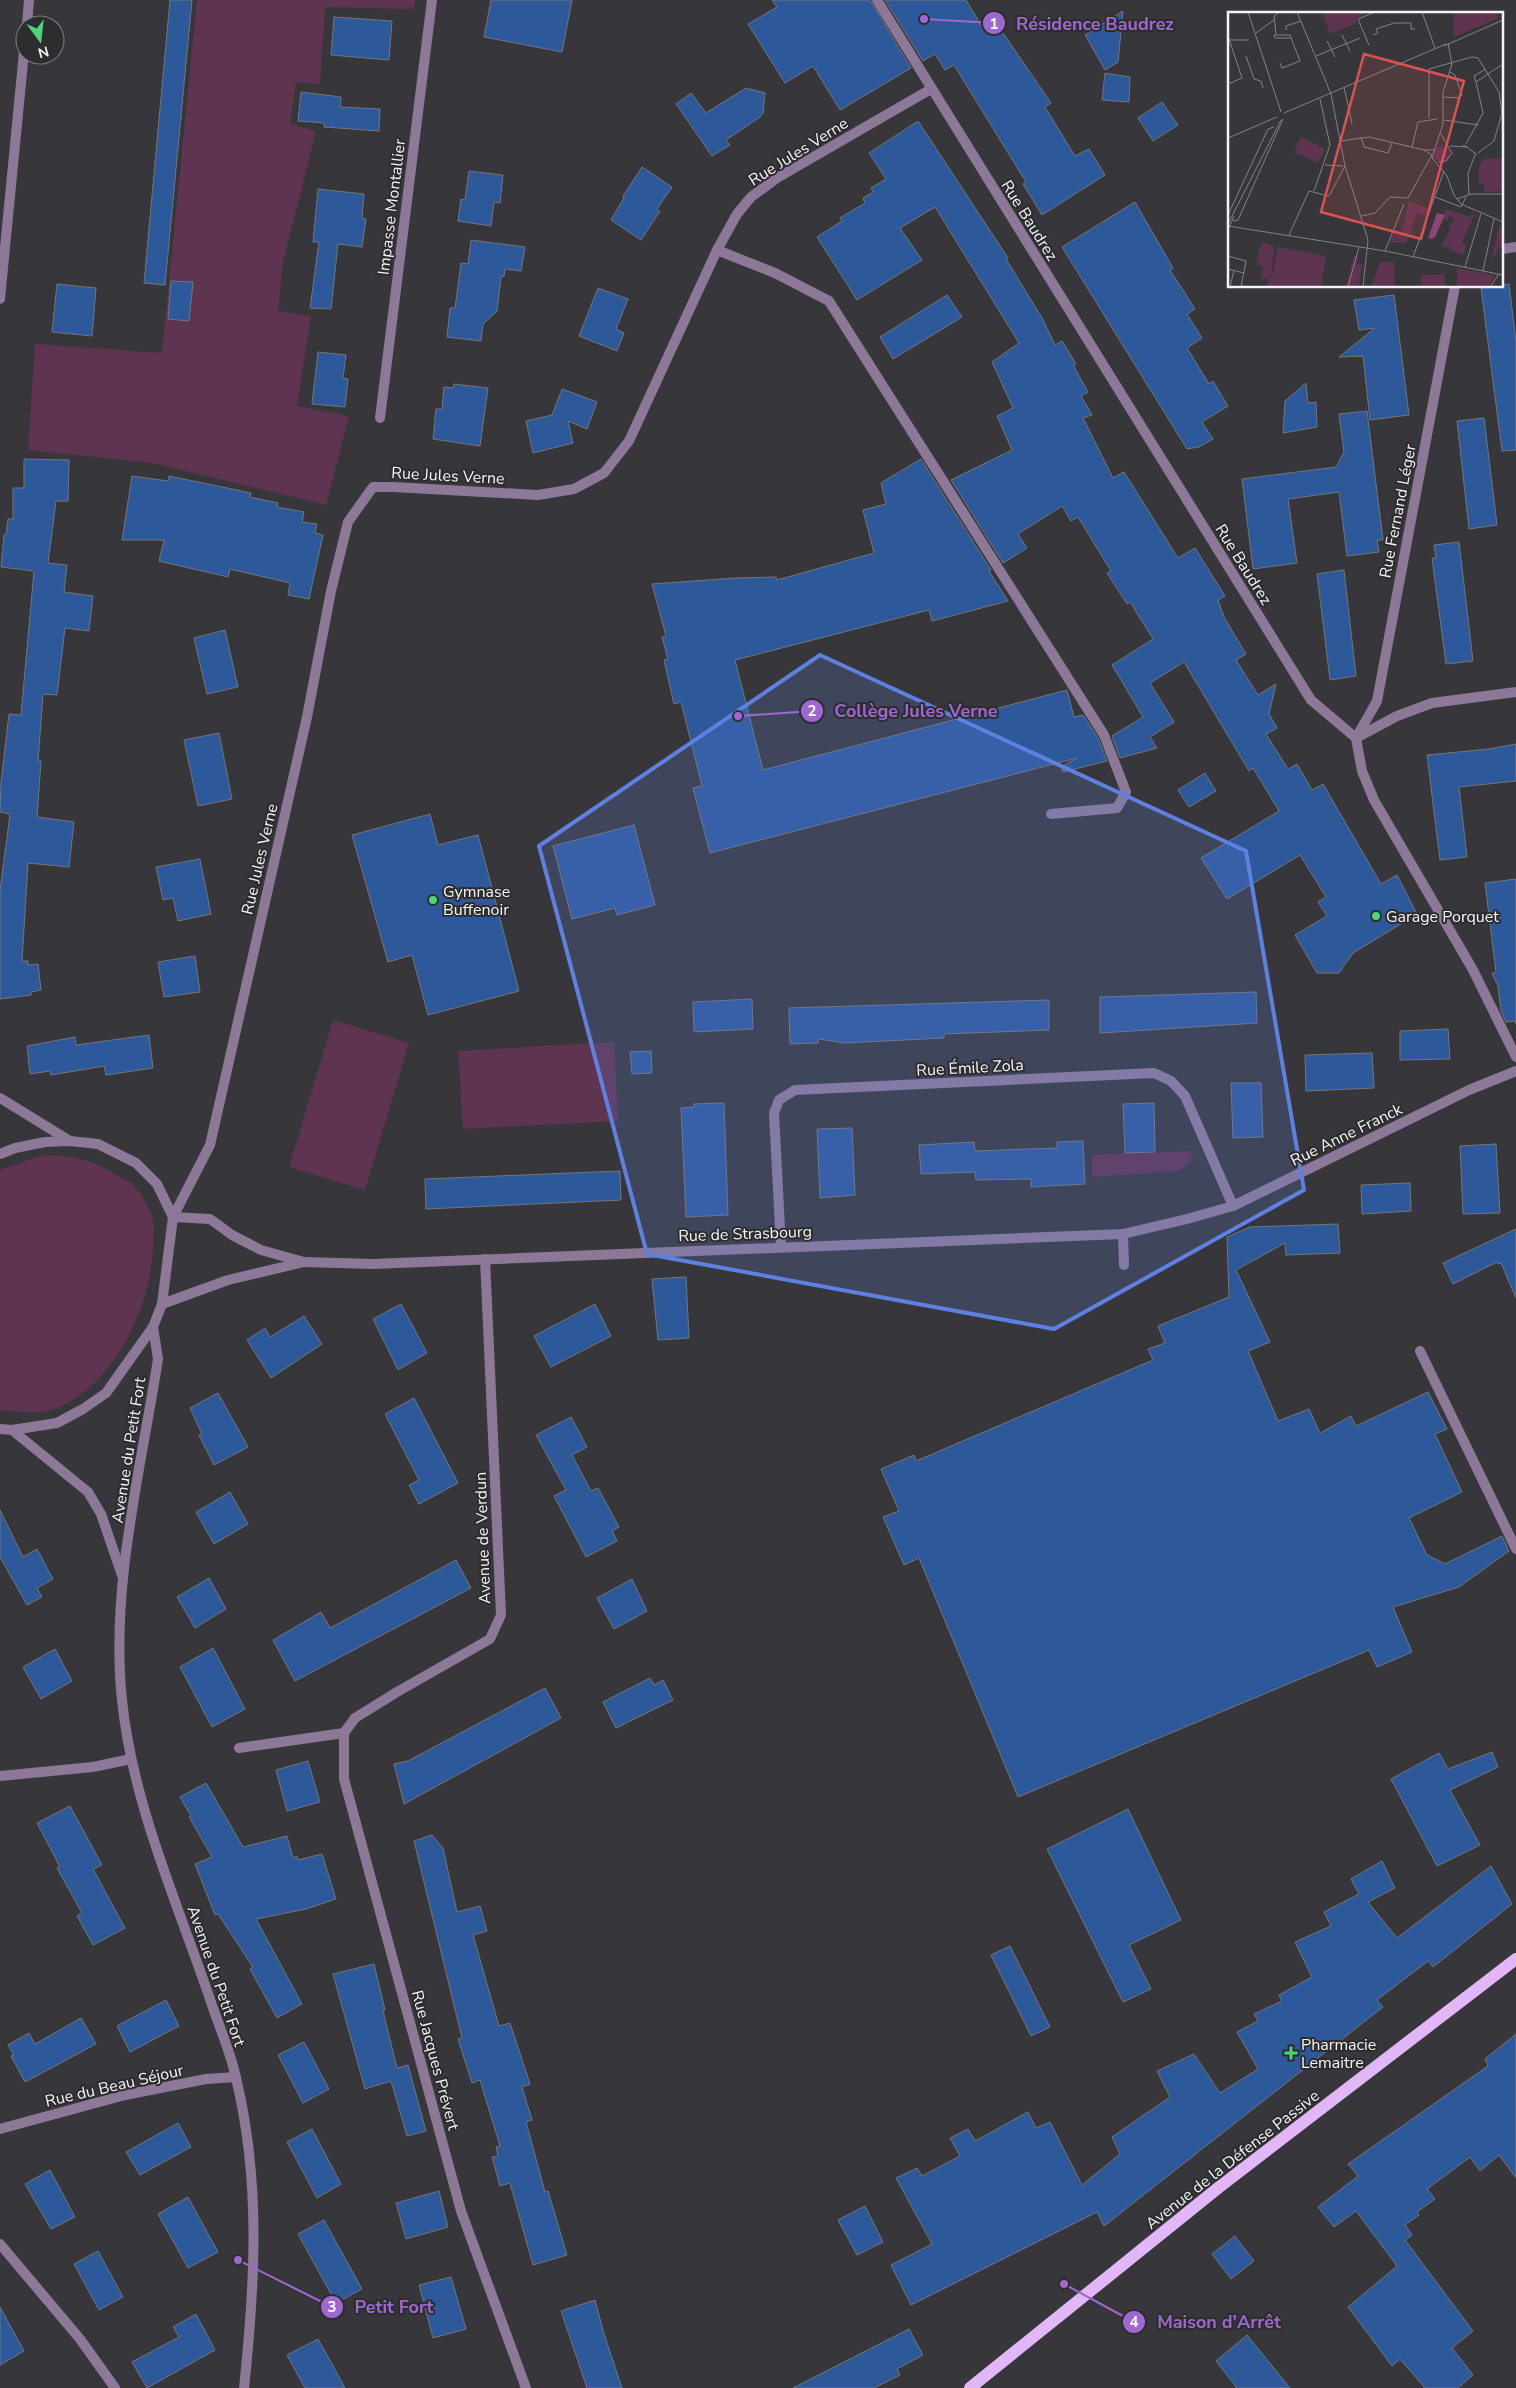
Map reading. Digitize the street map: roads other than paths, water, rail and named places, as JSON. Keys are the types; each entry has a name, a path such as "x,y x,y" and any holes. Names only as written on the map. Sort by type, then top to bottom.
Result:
{"main road":[{"name":"Avenue de la Défense Passive","path":"970,2388 1218,2188 1516,1959"}],"street":[{"path":"28,15 29,0"},
{"name":"Impasse Montallier","path":"380,418 432,0"},
{"name":"Rue Baudrez","path":"877,0 1311,700 1356,738"},
{"path":"0,299 23,65"},
{"name":"Rue Jules Verne","path":"173,1217 210,1145 307,717 331,591 348,522 373,487 393,486 538,496 574,489 604,473 629,441 718,250 738,214 751,197 777,178 931,88"},
{"path":"718,250 775,273 829,301 1104,735 1126,792 1117,808 1051,814"},
{"name":"Rue Fernand Léger","path":"1356,738 1377,700 1455,288"},
{"path":"1516,692 1432,703 1397,716 1356,738 1362,771 1374,800 1473,970 1516,1057"},
{"name":"Rue Anne Franck","path":"1187,1219 1233,1206 1469,1090 1516,1071"},
{"name":"Rue Émile Zola","path":"781,1247 774,1113 779,1100 795,1090 1154,1073 1170,1081 1185,1096 1233,1206"},
{"path":"0,1098 70,1141"},
{"path":"0,1154 15,1148 45,1142 70,1141 98,1144 136,1163 157,1184 173,1217 162,1304 153,1327 106,1393 84,1409 57,1423 12,1430 0,1429"},
{"path":"173,1217 210,1219 232,1235 260,1250 304,1262"},
{"name":"Rue de Strasbourg","path":"304,1262 373,1264 1123,1234 1187,1219"},
{"path":"1123,1234 1124,1265"},
{"name":"Avenue de Verdun","path":"344,1733 355,1718 490,1639 501,1616 485,1259"},
{"path":"162,1304 228,1280 304,1262"},
{"name":"Avenue du Petit Fort","path":"153,1327 158,1359 123,1579 120,1651 122,1699 131,1759 160,1862 194,1951 236,2077 249,2156 255,2222 253,2279 244,2388"},
{"path":"1420,1351 1516,1549"},
{"name":"Avenue du Petit Fort","path":"12,1430 88,1492 100,1514 123,1579"},
{"path":"239,1748 344,1733"},
{"name":"Rue Jacques Prévert","path":"344,1733 344,1779 461,2211 526,2388"},
{"path":"0,1776 93,1767 131,1759"},
{"name":"Rue du Beau Séjour","path":"0,2129 125,2095 206,2079 236,2077"},
{"path":"0,2244 80,2339 115,2388"}],"place":[{"name":"Résidence Baudrez","path":"924,19"},
{"name":"Collège Jules Verne","path":"738,716"},
{"name":"Gymnase Buffenoir","path":"433,900"},
{"name":"Garage Porquet","path":"1376,916"},
{"name":"Pharmacie Lemaitre","path":"1291,2053"},
{"name":"Petit Fort","path":"238,2260"},
{"name":"Maison d'Arrêt","path":"1064,2284"}]}
